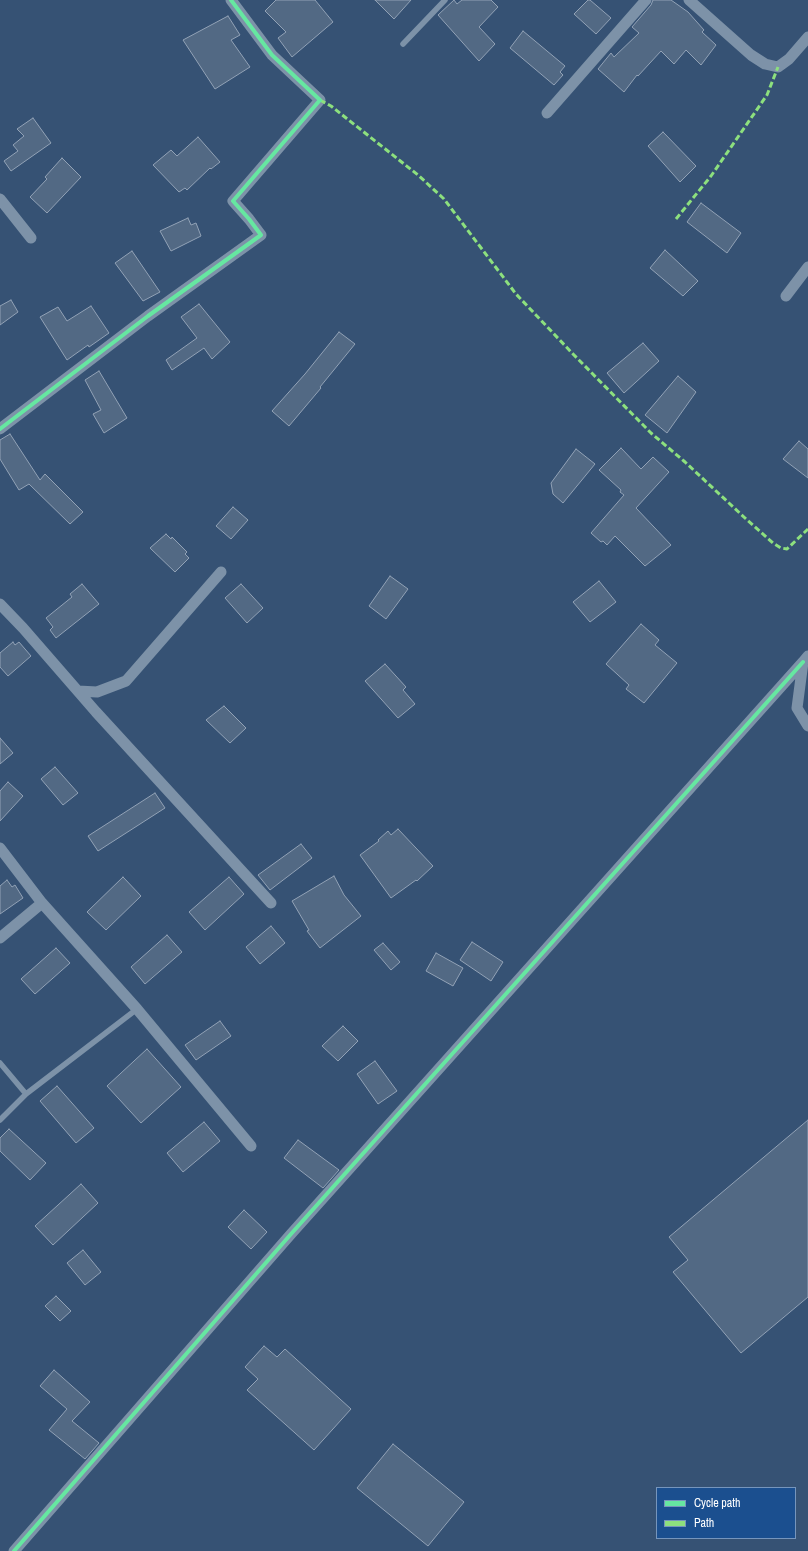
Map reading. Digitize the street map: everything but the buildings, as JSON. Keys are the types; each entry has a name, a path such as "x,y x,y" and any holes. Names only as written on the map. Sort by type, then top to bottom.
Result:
{"street":[{"path":"0,429 148,316 261,235 233,201 320,100 272,55 231,0"},
{"path":"547,113 646,0"},
{"path":"689,0 750,55 765,64 778,67 789,59 808,37"},
{"path":"0,199 31,238"},
{"path":"786,296 808,267"},
{"path":"78,691 97,692 126,681 220,572"},
{"path":"0,604 270,903"},
{"path":"805,659 797,708 808,726"},
{"path":"14,1551 296,1228 805,659"},
{"path":"0,848 42,903 138,1009 251,1146"},
{"path":"0,938 42,903"}],"lane":[{"path":"403,44 445,0"},
{"path":"0,1120 26,1094 138,1009"},
{"path":"0,1063 26,1094"}],"marked path":[{"path":"676,219 711,176 767,95 778,67"},
{"path":"320,100 331,106 418,175 444,199 516,294 573,354 651,433 685,462 773,543 781,548 787,549 808,529"}],"cycle path":[{"path":"0,429 148,316 261,235 233,201 320,100 272,55 231,0"},
{"path":"14,1551 291,1234 803,662"}]}
